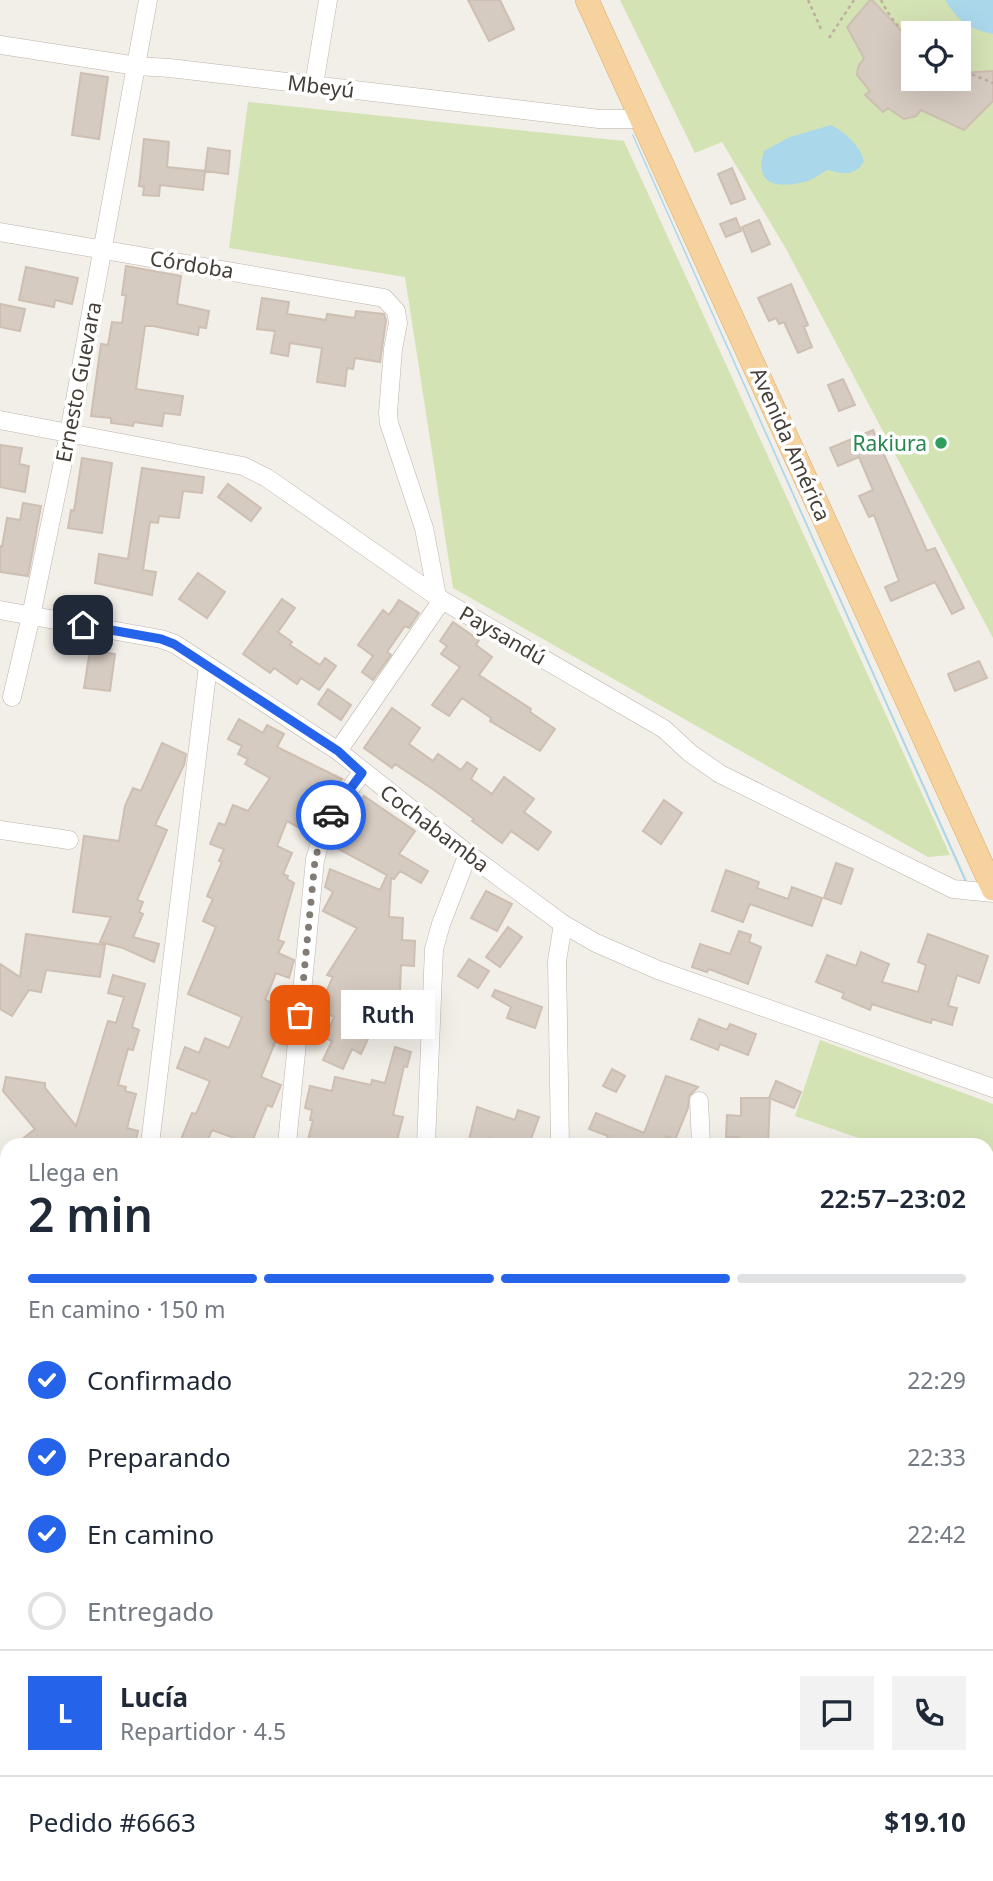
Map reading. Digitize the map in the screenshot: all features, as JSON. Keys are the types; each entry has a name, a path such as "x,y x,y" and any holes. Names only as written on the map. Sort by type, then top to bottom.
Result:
{"main road":[{"name":"Avenida América","path":"587,0 993,891"}],"street":[{"name":"Ernesto Guevara","path":"12,697 32,616 68,433 148,0"},
{"path":"314,85 328,0"},
{"name":"Mbeyú","path":"0,45 137,66 599,119 643,119"},
{"name":"Córdoba","path":"0,232 384,298 397,311 398,323 393,349 389,423 424,527 440,598"},
{"name":"Paysandú","path":"0,420 243,466 267,478 440,598 664,729 690,753 731,780 953,889 993,891"},
{"path":"338,751 440,598"},
{"name":"Cochabamba","path":"0,610 161,639 174,644 338,751 362,773 563,924 625,958 993,1088"},
{"path":"151,1138 208,666"},
{"path":"288,1138 315,860 323,830 335,807 362,773"},
{"path":"0,830 69,840"},
{"path":"426,1138 434,950 441,923 468,853"},
{"path":"560,1138 557,961 563,924"},
{"path":"699,1101 701,1138"}],"path":[{"path":"808,0 822,31"},
{"path":"830,38 854,0"},
{"path":"881,0 901,28"},
{"path":"971,74 993,83"}],"green space":[{"name":"Rakiura","path":"620,0 993,0 993,638 785,247 722,142 695,153"},
{"path":"248,102 624,141 950,855 928,857 453,588 405,277 229,248"},
{"path":"820,1040 993,1104 993,1138 859,1138 795,1116"}],"water":[{"path":"945,0 993,0 993,34 977,30 971,26 971,21 963,21"},
{"path":"831,125 846,135 859,150 864,161 857,170 844,173 828,170 808,181 787,185 778,185 765,178 762,172 764,151 790,137"},
{"path":"632,135 967,881 965,882"}],"building":[{"path":"468,0 500,0 514,29 489,41"},
{"path":"872,0 901,30 901,91 971,91 971,72 993,71 993,101 964,130 921,110 916,116 904,119 888,108 883,112 865,95 870,91 857,75 858,67 864,58 847,27"},
{"path":"81,73 108,77 99,139 72,135"},
{"path":"144,139 169,142 167,167 205,171 203,190 160,185 159,196 143,195 144,187 139,186"},
{"path":"208,148 230,151 228,174 205,171"},
{"path":"732,168 745,199 731,204 718,174"},
{"path":"736,218 741,231 726,237 720,224"},
{"path":"759,220 770,244 752,252 742,227"},
{"path":"126,266 181,276 177,304 209,311 206,328 199,327 198,335 145,326 136,389 183,396 180,415 164,413 162,426 134,422 133,426 111,423 111,418 91,416 101,344 108,345 112,322 122,323"},
{"path":"26,267 78,278 72,304 55,300 54,307 19,300"},
{"path":"791,284 808,325 804,327 812,347 798,353 784,322 779,324 776,318 769,321 758,298"},
{"path":"262,298 289,302 287,314 326,320 327,314 355,318 356,311 384,314 386,320 380,362 355,358 353,369 347,368 345,386 317,382 322,348 290,343 288,356 271,353 275,331 257,329"},
{"path":"0,304 25,309 20,331 0,327"},
{"path":"843,379 855,405 839,411 828,385"},
{"path":"873,430 927,551 935,548 964,608 952,614 935,582 891,601 885,587 899,581 874,515 869,517 859,496 873,490 859,457 838,466 830,448"},
{"path":"0,445 22,448 19,464 29,466 25,492 0,487"},
{"path":"82,458 112,463 102,533 68,528 71,510 74,511"},
{"path":"142,468 204,477 202,493 183,491 179,518 159,516 158,523 150,522 143,570 156,572 152,595 95,583 99,554 128,559"},
{"path":"228,484 261,508 251,521 218,497"},
{"path":"23,503 41,506 28,576 0,572 0,546 2,547 7,518 20,520"},
{"path":"198,573 225,592 207,618 179,599"},
{"path":"282,599 295,608 278,632 292,642 290,645 320,665 325,658 336,666 319,690 301,678 297,684 274,668 270,673 243,654"},
{"path":"399,600 419,613 409,628 405,626 387,652 391,655 373,680 362,672 373,656 358,645 383,610 389,615"},
{"path":"453,622 479,640 476,645 492,657 479,675 531,709 530,712 555,729 540,751 490,721 491,718 462,698 449,716 432,705 460,667 441,654 447,646 440,641"},
{"path":"90,650 115,654 110,691 84,688"},
{"path":"979,661 987,678 955,691 948,674"},
{"path":"328,689 351,705 341,720 318,704"},
{"path":"392,708 420,728 409,744 433,761 438,754 461,770 467,762 477,769 471,779 492,794 504,777 534,799 524,812 551,832 538,850 511,831 502,843 434,790 395,764 392,768 364,748"},
{"path":"239,719 263,733 267,725 284,734 277,747 342,779 323,808 311,834 287,821 277,846 292,853 283,874 294,883 278,940 284,942 278,953 294,960 289,978 276,973 265,1000 288,1010 282,1025 286,1026 280,1042 276,1040 261,1077 281,1085 272,1107 267,1105 253,1138 234,1138 212,1130 209,1138 182,1138 192,1113 196,1114 210,1081 177,1068 185,1047 199,1053 205,1038 229,1048 242,1017 188,994 216,927 203,921 213,899 207,896 222,862 219,861 224,849 210,844 219,823 225,825 233,805 248,811 270,778 245,764 248,759 238,754 242,746 228,739"},
{"path":"162,743 186,754 184,765 155,825 167,830 137,900 143,902 139,912 143,914 133,937 159,944 154,962 123,948 100,942 111,917 73,912 84,836 119,841 125,806 133,788 141,791"},
{"path":"364,796 415,831 399,854 428,871 421,883 400,871 394,879 391,878 389,917 403,918 402,940 415,941 414,966 401,965 400,991 409,992 403,1034 372,1030 361,1054 352,1049 343,1069 323,1060 332,1041 325,1038 334,1017 318,1009 333,977 327,975 357,928 323,911 333,892 325,887 330,869 380,890 387,875 331,845"},
{"path":"664,800 682,813 661,844 643,831"},
{"path":"836,863 853,869 841,904 824,898"},
{"path":"726,870 759,882 757,888 788,899 792,887 822,898 812,926 750,904 743,922 712,911"},
{"path":"486,891 512,904 497,931 471,918"},
{"path":"508,927 522,937 500,967 486,957"},
{"path":"739,931 751,935 749,942 761,947 748,984 709,969 707,972 692,967 700,944 730,954"},
{"path":"26,934 105,945 100,977 46,970 41,992 29,990 12,1016 0,1009 0,964 20,977"},
{"path":"928,934 988,956 979,983 957,975 948,1006 957,1008 952,1025 932,1019 931,1023 872,1004 870,1010 842,998 844,993 816,982 827,955 856,966 861,952 889,964 882,982 918,992 926,965 918,962"},
{"path":"469,959 489,971 478,988 458,976"},
{"path":"113,975 145,984 132,1027 139,1030 133,1050 128,1049 118,1085 126,1087 125,1091 136,1094 127,1128 138,1131 136,1138 24,1138 35,1129 3,1091 6,1077 45,1083 45,1088 76,1126 108,1021 116,1023 124,997 108,993"},
{"path":"495,990 542,1007 535,1028 507,1018 511,1007 492,996"},
{"path":"699,1019 727,1030 730,1024 756,1034 748,1055 720,1044 718,1050 691,1039"},
{"path":"395,1047 411,1052 407,1067 404,1066 393,1115 403,1117 398,1138 308,1138 313,1120 310,1120 312,1110 305,1108 310,1086 332,1091 335,1077 371,1085 372,1080 385,1083"},
{"path":"612,1069 625,1076 616,1092 603,1086"},
{"path":"666,1076 698,1087 689,1096 688,1108 676,1138 607,1138 608,1136 589,1129 596,1113 644,1133"},
{"path":"776,1081 801,1092 794,1108 769,1098"},
{"path":"741,1098 770,1098 768,1138 726,1137 727,1115 741,1116"},
{"path":"477,1107 515,1120 518,1110 539,1117 531,1138 469,1138"}],"way so far":[{"path":"300,1015 315,860 323,830 331,815"}],"place":[{"name":"Rakiura","path":"941,443"},
{"name":"Ruth","path":"300,1015"}],"route":[{"path":"83,625 161,639 174,644 338,751 362,773 331,815"}]}
